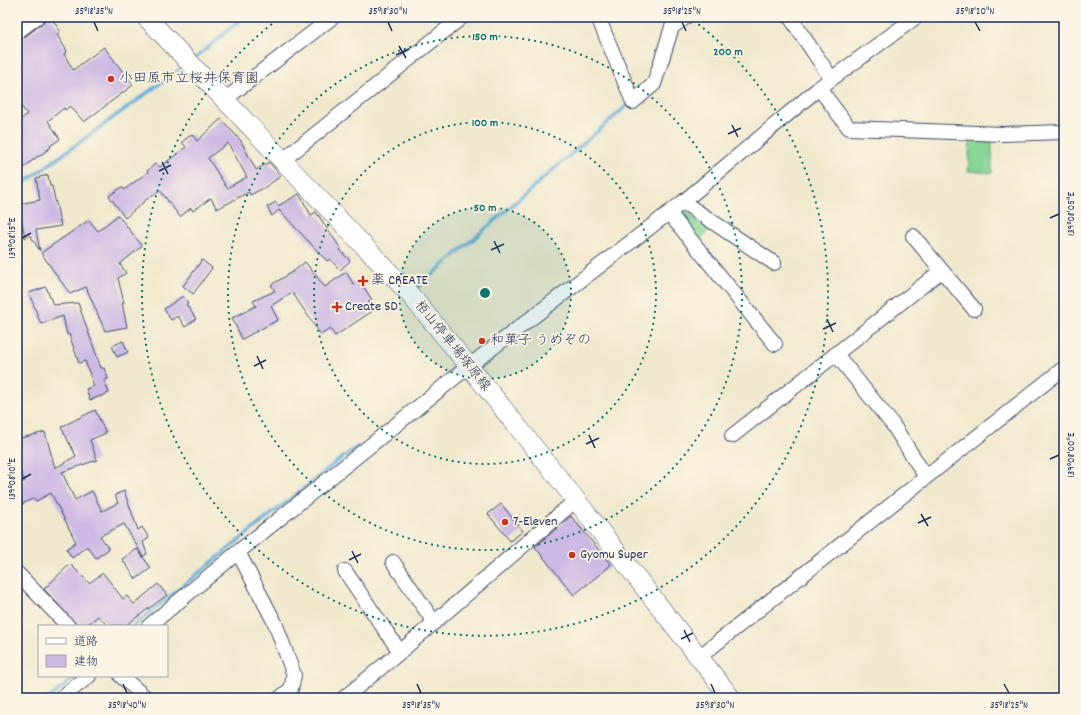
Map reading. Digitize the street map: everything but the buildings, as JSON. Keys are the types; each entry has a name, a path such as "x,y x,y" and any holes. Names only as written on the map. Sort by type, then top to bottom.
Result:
{"main road":[{"name":"栢山停車場塚原線","path":"146,17 408,291 470,366 731,698"}],"street":[{"path":"17,32 37,17"},
{"path":"224,100 333,17"},
{"path":"283,160 462,17"},
{"path":"598,17 633,102 654,84 672,27 686,17"},
{"path":"790,17 831,78"},
{"path":"150,625 238,552 470,366 683,202 831,78 916,17"},
{"path":"819,88 849,128 1003,134 1064,132"},
{"path":"683,202 774,263"},
{"path":"669,213 775,344"},
{"path":"913,236 974,309"},
{"path":"732,436 941,271"},
{"path":"836,354 893,425 926,477"},
{"path":"699,657 1064,368"},
{"path":"344,698 400,652 576,500"},
{"path":"238,552 275,623 294,676 291,689 280,698"},
{"path":"393,562 434,622"},
{"path":"345,571 400,652"},
{"path":"18,576 67,625"},
{"path":"62,698 88,677"},
{"path":"122,677 146,698"}],"green space":[{"path":"970,140 992,142 992,173 968,171"},
{"path":"683,208 709,231 697,242 675,215"}],"waterway":[{"path":"194,59 244,17"},
{"path":"17,188 184,66"},
{"path":"418,287 630,103"},
{"path":"134,625 330,467 357,447"},
{"path":"49,698 76,677"}],"place":[{"name":"小田原市立桜井保育園","path":"111,79"},
{"name":"薬 CREATE","path":"363,281"},
{"name":"Create SD","path":"337,307"},
{"name":"和菓子 うめぞの","path":"482,341"},
{"name":"7-Eleven","path":"505,522"},
{"name":"Gyomu Super","path":"572,555"}]}
